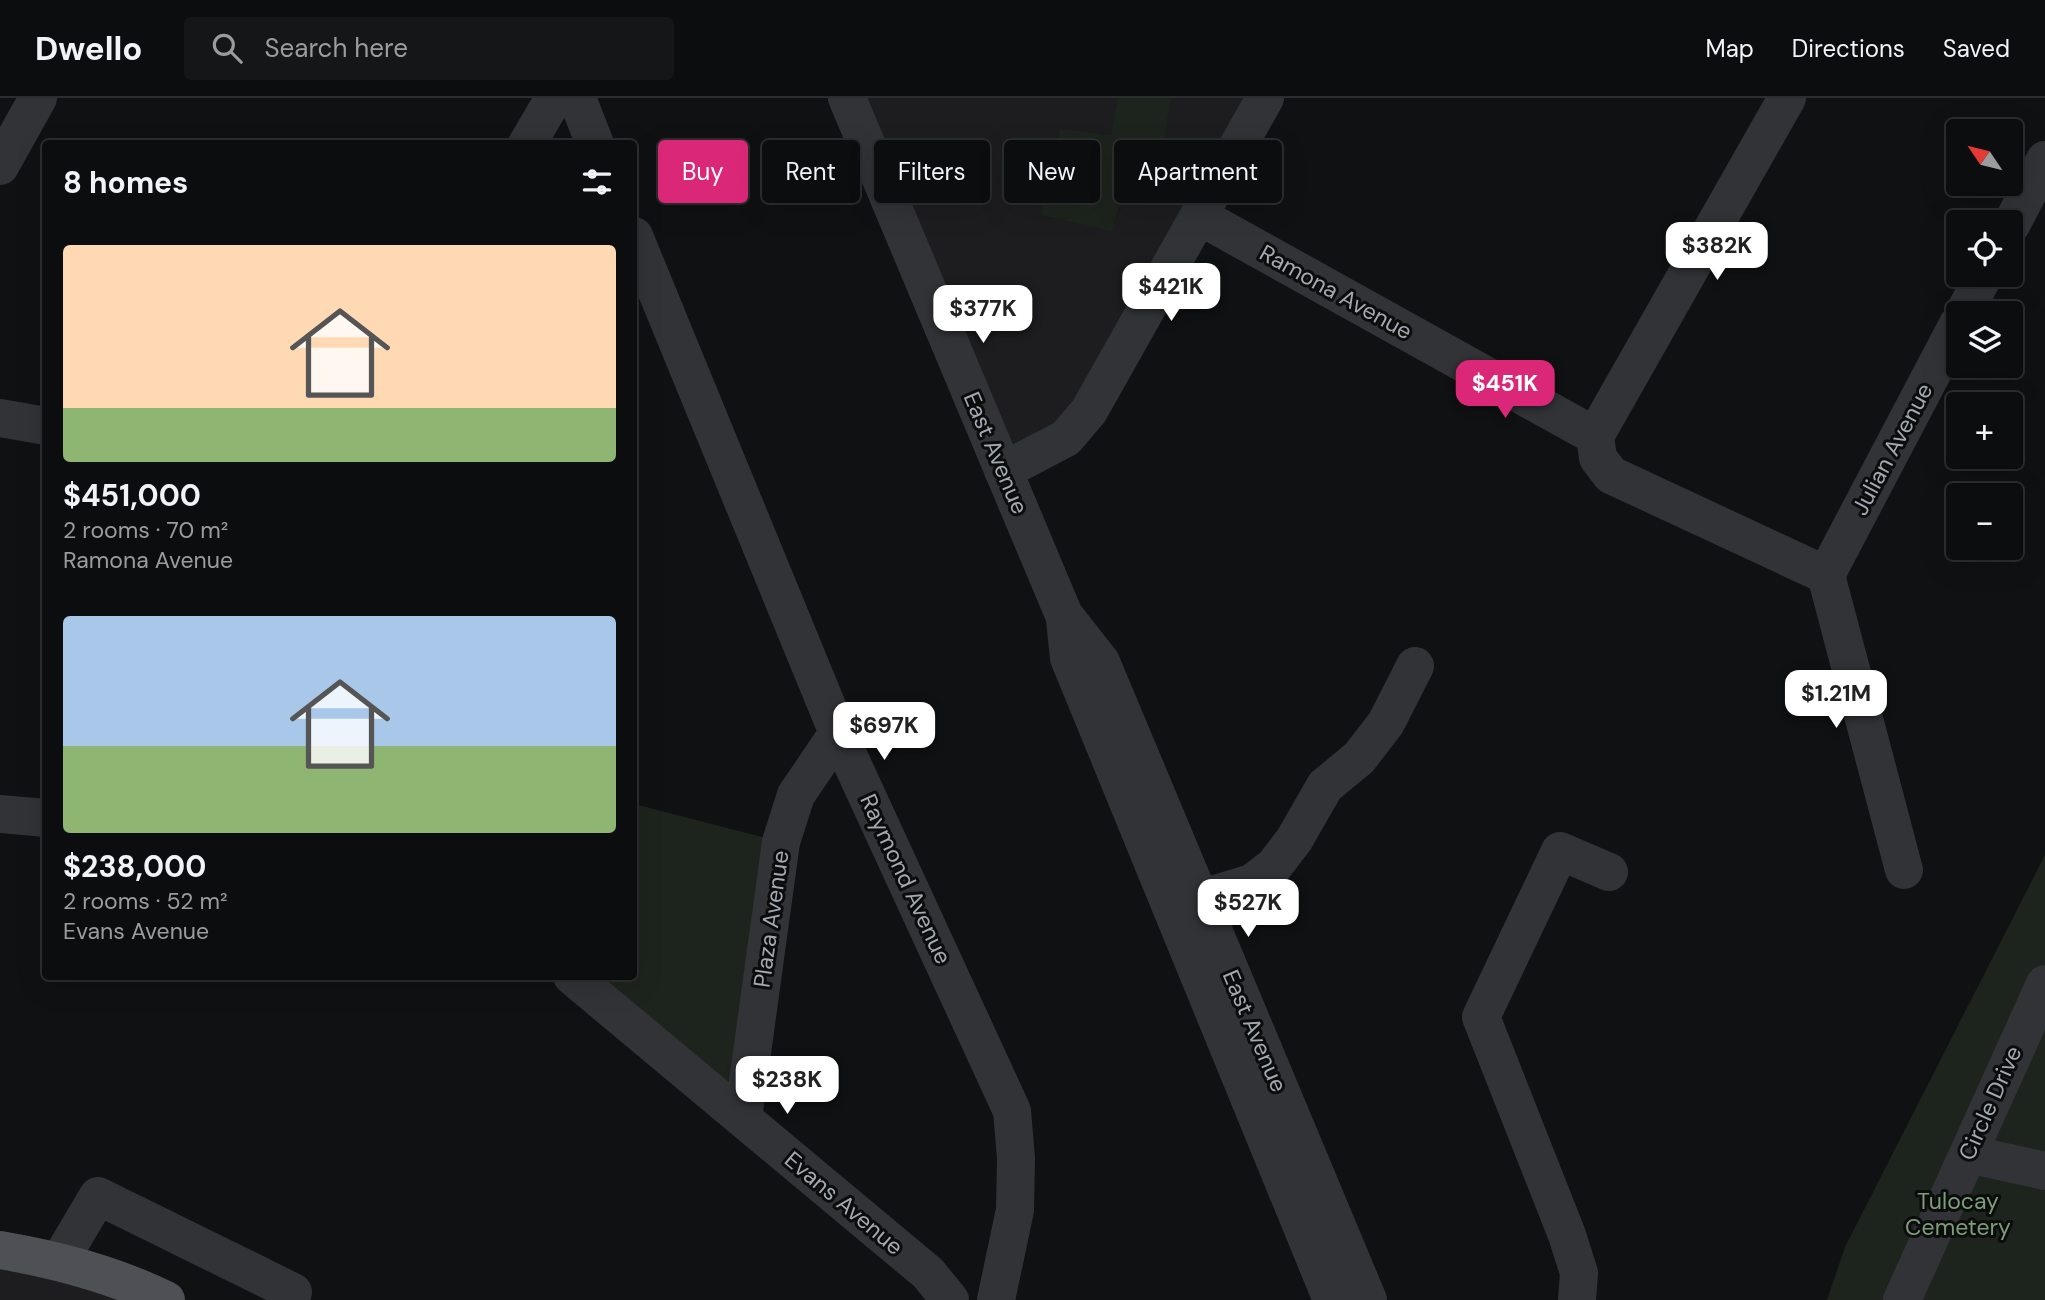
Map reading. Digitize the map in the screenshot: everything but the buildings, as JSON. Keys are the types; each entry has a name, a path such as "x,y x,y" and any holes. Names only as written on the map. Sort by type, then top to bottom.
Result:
{"main road":[{"path":"0,1250 60,1260 125,1280 166,1300"}],"street":[{"path":"0,166 38,98"},
{"path":"529,140 554,98"},
{"path":"577,98 593,140"},
{"name":"East Avenue","path":"847,98 1064,615 1101,662 1199,899 1327,1196 1368,1300"},
{"path":"1003,471 1066,438 1077,427 1265,98"},
{"path":"1787,98 1595,436 1598,457 1611,475 1826,575 1904,870"},
{"path":"2019,210 2045,160"},
{"name":"Ramona Avenue","path":"1199,216 1595,436"},
{"name":"Raymond Avenue","path":"637,243 838,733 1012,1111 1016,1158 1015,1210 996,1300"},
{"name":"Julian Avenue","path":"1826,575 1946,347"},
{"path":"0,418 42,425"},
{"name":"East Avenue","path":"1064,615 1069,658 1332,1300"},
{"path":"1199,899 1252,883 1274,866 1294,839 1325,786 1359,758 1386,723 1415,666"},
{"name":"Plaza Avenue","path":"743,1118 781,842 796,795 838,733"},
{"path":"0,814 42,818"},
{"path":"1577,1300 1579,1273 1567,1235 1481,1017 1560,851 1609,872"},
{"name":"Evans Avenue","path":"577,980 928,1273 950,1300"},
{"name":"Circle Drive","path":"1902,1300 1968,1154 2030,1051 2045,984"},
{"path":"1968,1154 2045,1171"},
{"path":"60,1260 98,1196 293,1292 290,1300"}],"shaded area":[{"path":"847,98 1265,98 1241,140 1114,140 1114,203 1206,203 1089,411 1003,471 891,203 990,203 990,140 874,140 874,163"},
{"path":"0,1250 166,1300 0,1300"}],"green space":[{"path":"1118,98 1171,98 1164,140 1114,140 1114,203 1120,203 1112,231 1041,215 1044,203 1100,203 1100,140 1058,140 1060,129 1111,135"},
{"path":"637,805 781,842 743,1118 576,980 637,980"},
{"name":"Tulocay Cemetery","path":"2045,855 2045,1300 1827,1300 1845,1247"}]}
